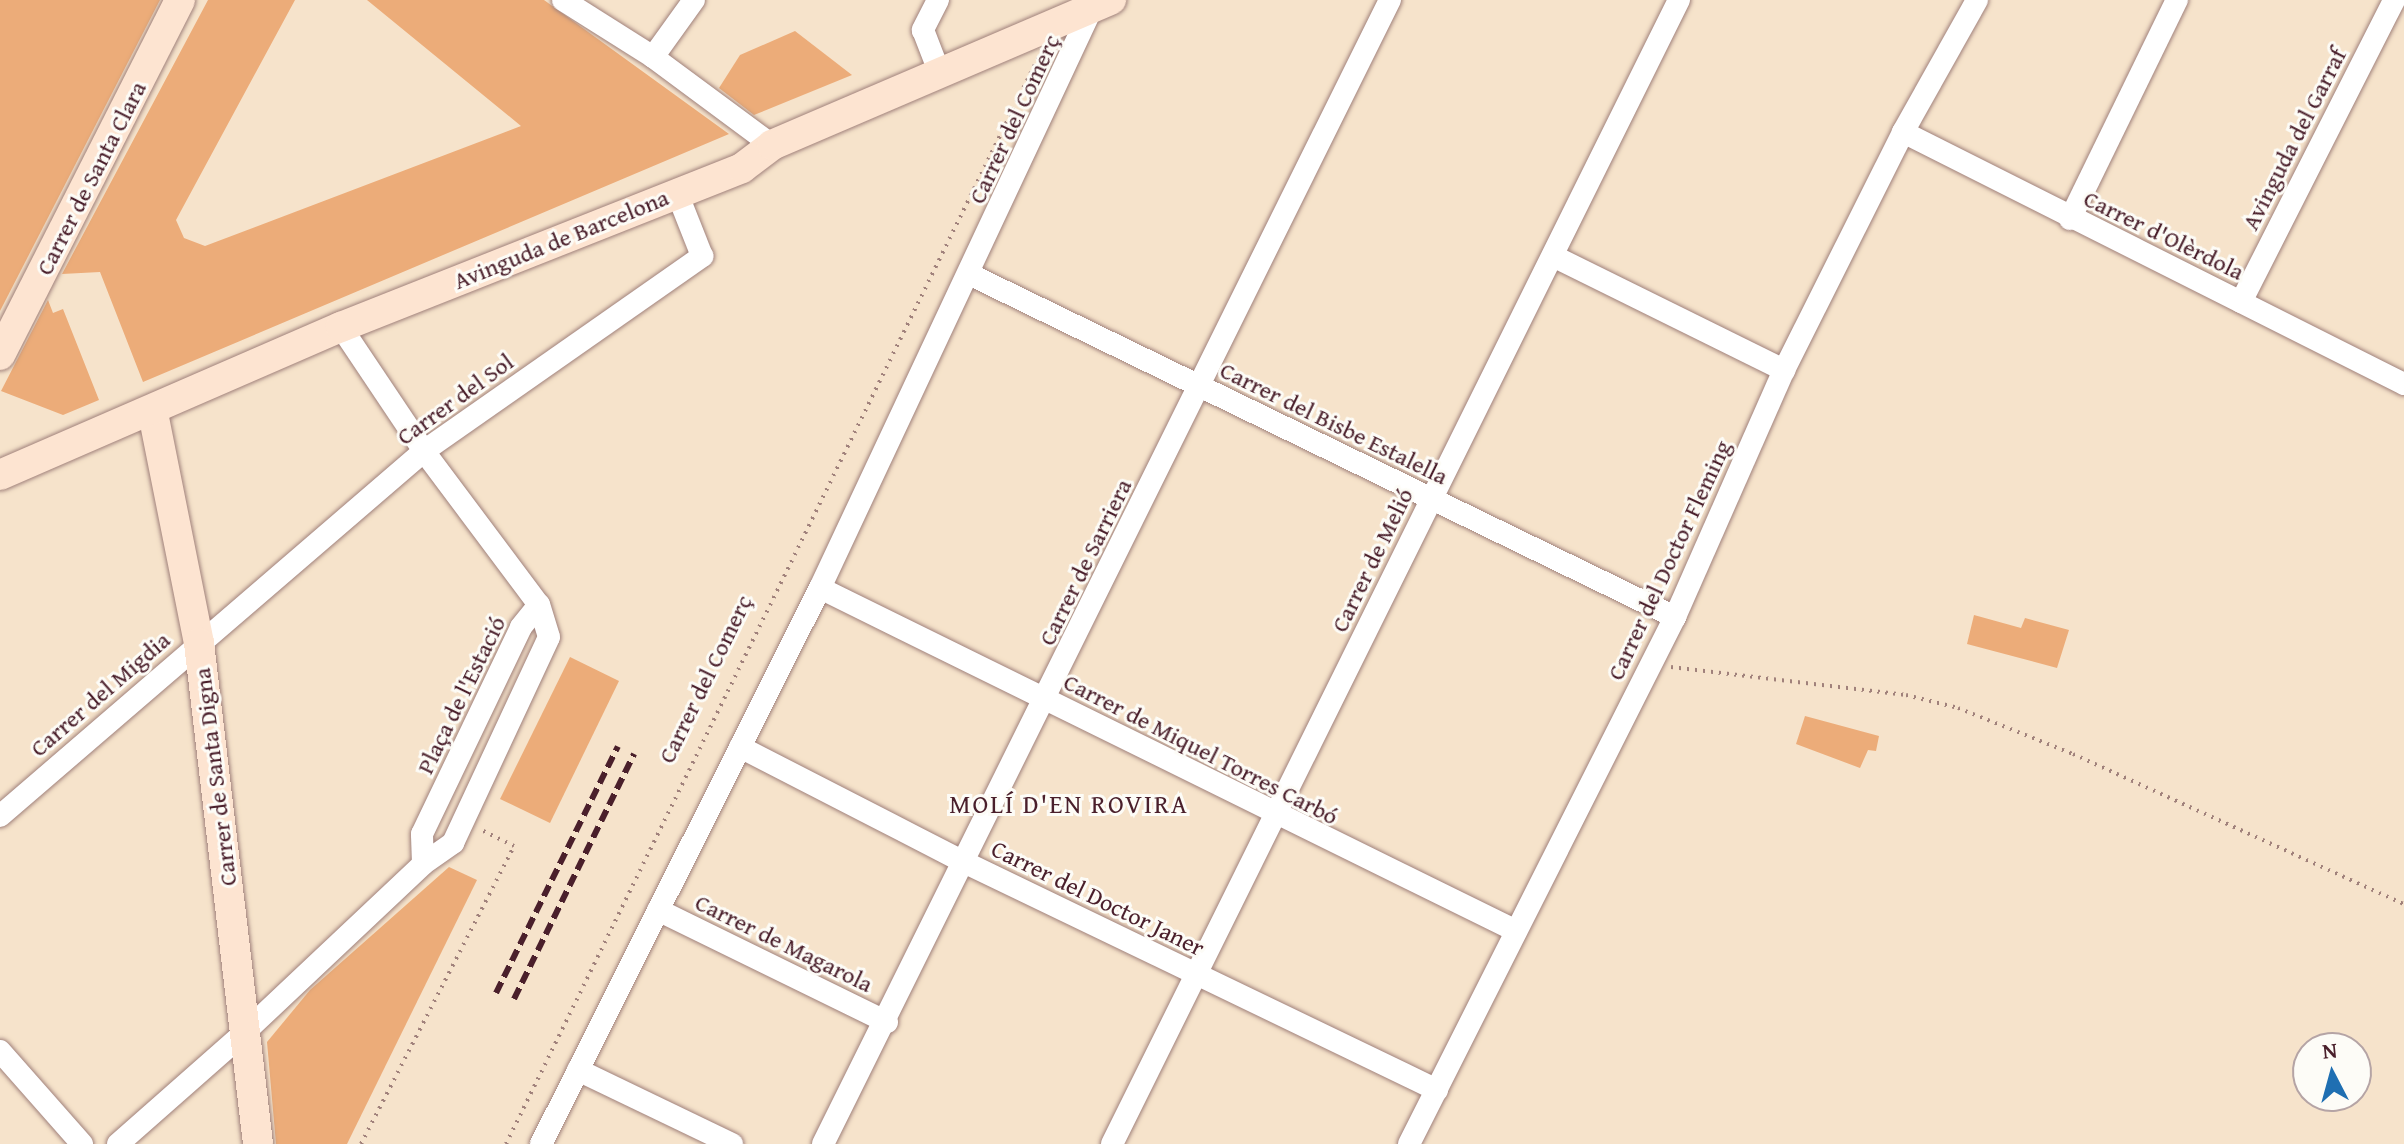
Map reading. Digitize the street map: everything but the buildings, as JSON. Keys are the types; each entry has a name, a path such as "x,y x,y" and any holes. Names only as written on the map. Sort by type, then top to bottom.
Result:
{"street":[{"name":"Carrer de Santa Clara","path":"4,334 180,0"},
{"path":"563,0 653,57 772,145"},
{"path":"653,57 694,0"},
{"path":"938,0 923,30 940,74"},
{"name":"Carrer de Sarriera","path":"823,1144 966,863 1390,0"},
{"name":"Carrer de Melió","path":"1112,1144 1679,0"},
{"name":"Carrer del Doctor Fleming","path":"1409,1144 1675,617 1784,370 1903,132 1977,0"},
{"path":"2070,219 2177,0"},
{"name":"Avinguda del Garraf","path":"2241,302 2394,0"},
{"name":"Avinguda de Barcelona","path":"2,466 153,413 341,327 742,168 772,145 1102,4"},
{"name":"Carrer del Comerç","path":"541,1144 820,588 1102,4"},
{"name":"Carrer d'Olèrdola","path":"1903,132 2070,219 2401,375"},
{"name":"Carrer del Sol","path":"199,643 424,451 702,256 677,193"},
{"path":"1553,256 1784,370"},
{"name":"Carrer del Bisbe Estalella","path":"971,275 1675,617"},
{"path":"341,327 424,451 539,605"},
{"name":"Carrer de Santa Digna","path":"153,413 199,643 258,1144"},
{"name":"Carrer de Miquel Torres Carbó","path":"820,588 1274,816 1516,931"},
{"name":"Plaça de l'Estació","path":"423,864 422,834 521,627 539,605"},
{"name":"Plaça de l'Estació","path":"423,864 453,843 527,687 549,637 539,605"},
{"name":"Carrer del Migdia","path":"0,816 199,643"},
{"name":"Carrer del Doctor Janer","path":"740,747 966,863 1437,1090"},
{"path":"118,1144 245,1032 423,864"},
{"name":"Carrer de Magarola","path":"658,910 887,1022"},
{"path":"0,1051 82,1144"},
{"path":"578,1070 732,1144"}],"path":[{"name":"Carrer del Comerç","path":"506,1144 1044,47"},
{"path":"1652,664 1906,695 1958,708 2087,760 2404,904"},
{"path":"361,1144 514,846 479,828"}],"railway":[{"path":"496,993 618,746"},
{"path":"514,999 634,754"}],"district":[{"name":"MOLÍ D'EN ROVIRA","path":"1069,804"}]}
